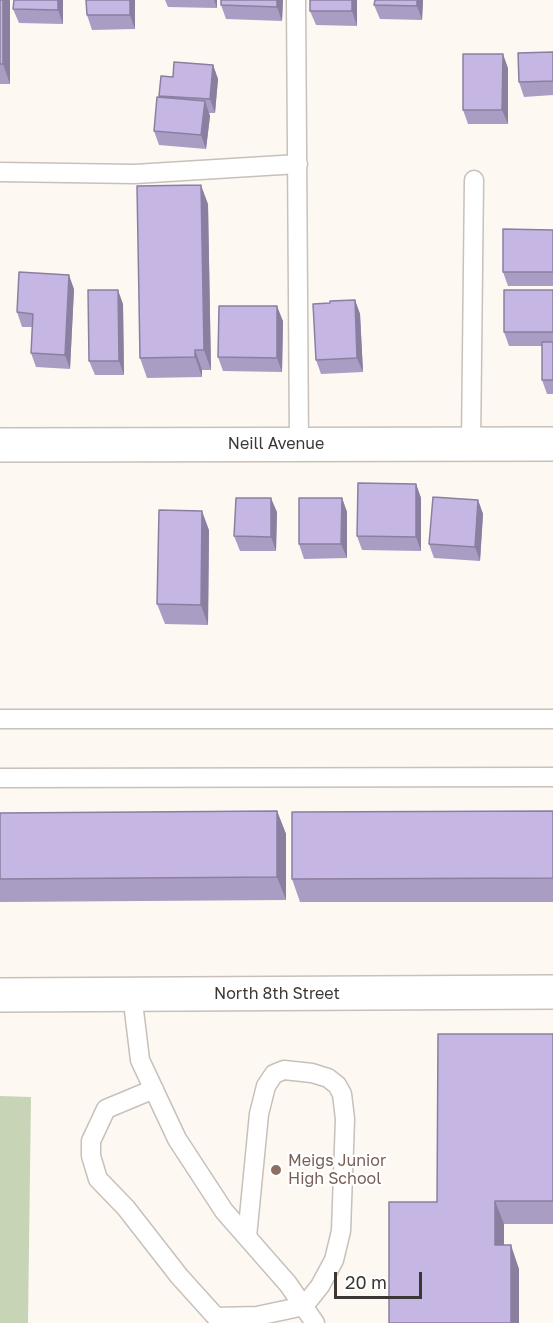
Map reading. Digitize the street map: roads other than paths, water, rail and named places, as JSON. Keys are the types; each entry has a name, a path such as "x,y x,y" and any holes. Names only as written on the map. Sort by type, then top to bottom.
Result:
{"street":[{"name":"Neill Avenue","path":"0,445 553,444"},
{"name":"North 8th Street","path":"0,995 553,992"}],"lane":[{"path":"296,0 299,443"},
{"path":"0,172 135,174 298,164"},
{"path":"471,444 474,180"},
{"path":"0,719 553,719"},
{"path":"0,777 553,777"},
{"path":"132,994 140,1060 177,1139 224,1211 288,1284 315,1323"},
{"path":"153,1089 106,1109 91,1141 91,1156 98,1179 126,1208 179,1276 216,1317 257,1316 304,1306 320,1286 334,1260 341,1232 345,1119 342,1094 328,1078 312,1073 284,1070 274,1074 266,1086 259,1114 247,1237"}],"place":[{"name":"Meigs Junior High School","path":"276,1170"}]}
